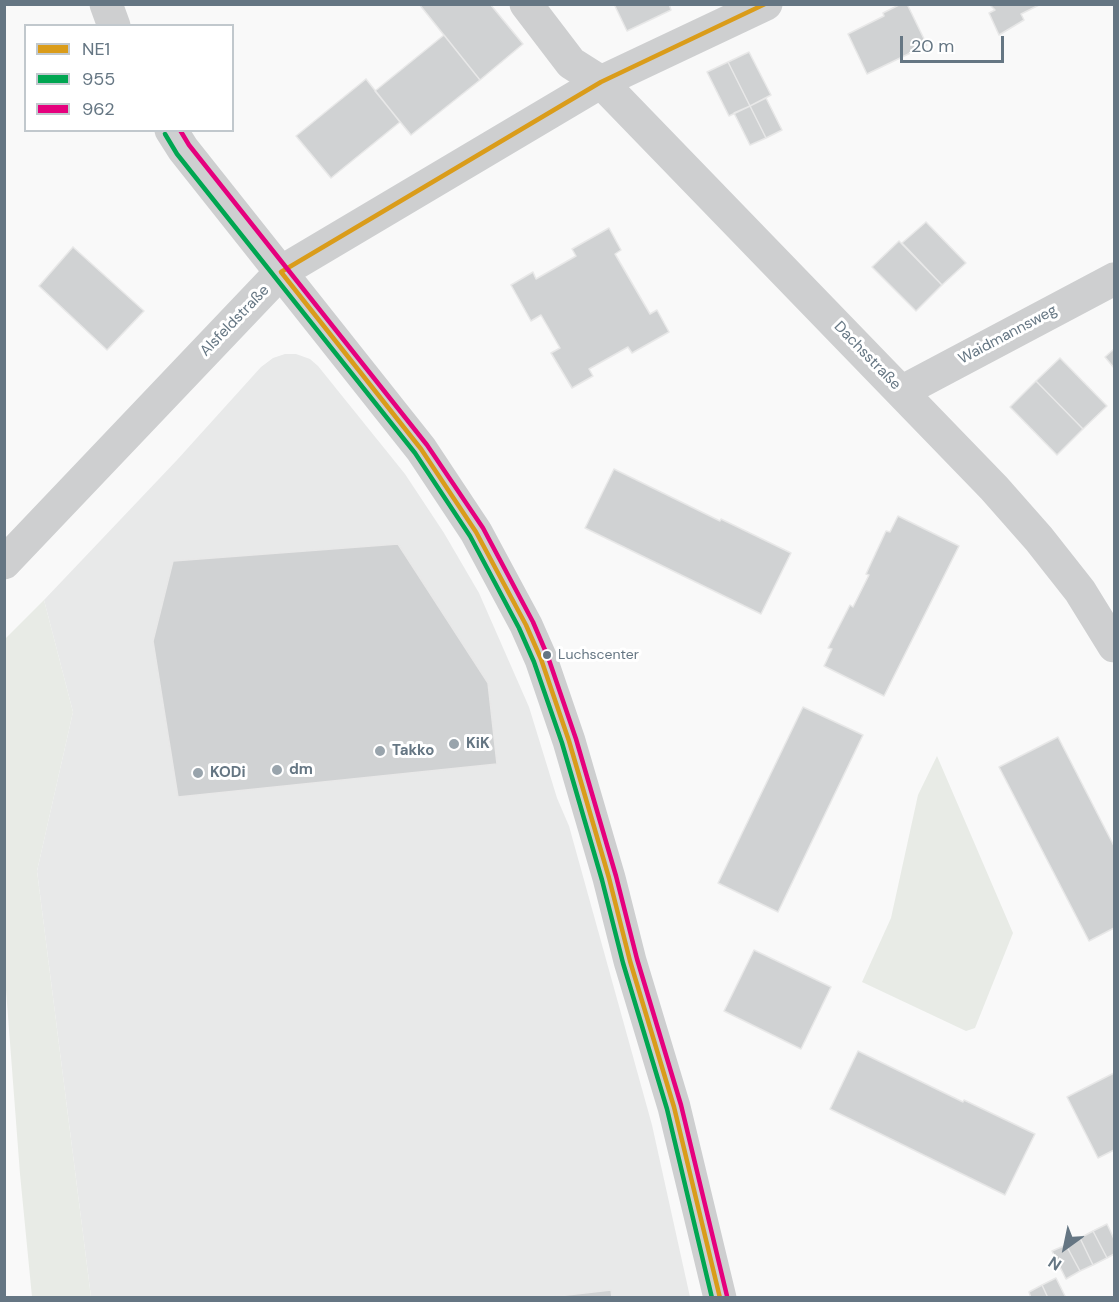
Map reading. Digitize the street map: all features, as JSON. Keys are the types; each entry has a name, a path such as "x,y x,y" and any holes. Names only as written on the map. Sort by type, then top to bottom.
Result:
{"street":[{"path":"106,4 113,24"},
{"name":"Dachsstraße","path":"526,4 571,63 601,82 994,488 1039,539 1080,591 1114,646"},
{"name":"Alsfeldstraße","path":"4,563 281,272 601,82 766,4"},
{"path":"172,132 183,149 421,449 476,532 526,625 541,659 569,741 671,1096 720,1298"},
{"name":"Waidmannsweg","path":"901,392 1114,279"}],"shaded area":[{"path":"285,354 296,354 310,359 318,366 405,474 444,533 479,593 529,707 557,798 569,826 652,1125 690,1297 91,1297 37,871 73,712 44,600 177,460 261,367 273,358"},
{"path":"44,600 73,712 37,871 91,1297 32,1297 5,977 5,639"},
{"path":"937,756 1013,933 975,1028 966,1031 862,982 891,918 918,795"}],"building":[{"path":"419,4 490,4 523,44 480,80"},
{"path":"614,4 669,4 671,10 627,31"},
{"path":"901,4 907,4 927,45 867,74 848,34 884,16 883,13"},
{"path":"989,4 1041,4 1021,14 1024,20 999,35 989,13 995,10"},
{"path":"444,35 480,80 411,135 375,91"},
{"path":"749,52 771,95 750,106 728,62"},
{"path":"728,62 750,106 729,116 707,72"},
{"path":"366,79 400,122 331,178 296,136"},
{"path":"766,98 782,130 766,138 750,106"},
{"path":"750,106 766,138 750,145 734,113"},
{"path":"926,222 966,263 942,285 902,243"},
{"path":"609,228 621,250 615,254 650,314 657,310 669,332 632,353 628,347 589,369 593,376 572,388 551,353 560,348 541,315 531,321 511,285 533,272 536,279 576,256 572,249"},
{"path":"899,241 942,285 916,311 872,267"},
{"path":"73,247 144,311 107,350 39,286"},
{"path":"1114,349 1114,368 1105,357"},
{"path":"1060,358 1107,406 1083,429 1036,381"},
{"path":"1036,381 1083,429 1057,455 1010,407"},
{"path":"614,469 791,553 761,614 585,528"},
{"path":"898,516 959,546 884,696 824,666 832,649 828,648 850,605 853,607 869,575 866,574 886,531 890,532"},
{"path":"398,544 488,683 497,764 178,797 153,641 173,561"},
{"path":"803,707 863,735 778,912 718,883"},
{"path":"1058,737 1114,846 1114,928 1089,941 999,767"},
{"path":"754,950 831,987 801,1049 724,1011"},
{"path":"858,1051 1035,1134 1005,1195 830,1109"},
{"path":"1114,1073 1114,1150 1098,1158 1067,1097"},
{"path":"1107,1224 1114,1239 1114,1254 1107,1258 1093,1231"},
{"path":"1093,1231 1107,1258 1093,1265 1080,1238"},
{"path":"1080,1238 1093,1265 1080,1271 1066,1245"},
{"path":"1066,1245 1080,1271 1066,1279 1052,1251"},
{"path":"1056,1278 1066,1298 1048,1298 1042,1285"},
{"path":"1042,1285 1048,1298 1031,1298 1029,1292"},
{"path":"611,1290 612,1298 541,1298"}],"transit line":[{"name":"NE1","path":"281,272 601,82 765,4"},
{"name":"962","path":"181,132 189,145 427,445 483,528 533,622 548,657 576,739 616,876 637,959 681,1105 727,1296"},
{"name":"955","path":"165,134 177,154 415,453 470,536 519,628 534,662 562,743 602,880 623,963 667,1109 712,1298"},
{"name":"NE1","path":"281,272 421,449 476,532 526,625 541,659 569,741 609,878 630,961 674,1107 720,1298"}],"place":[{"name":"Luchscenter","path":"547,655"},
{"name":"KiK","path":"454,744"},
{"name":"Takko","path":"380,751"},
{"name":"dm","path":"277,770"},
{"name":"KODi","path":"198,773"}]}
